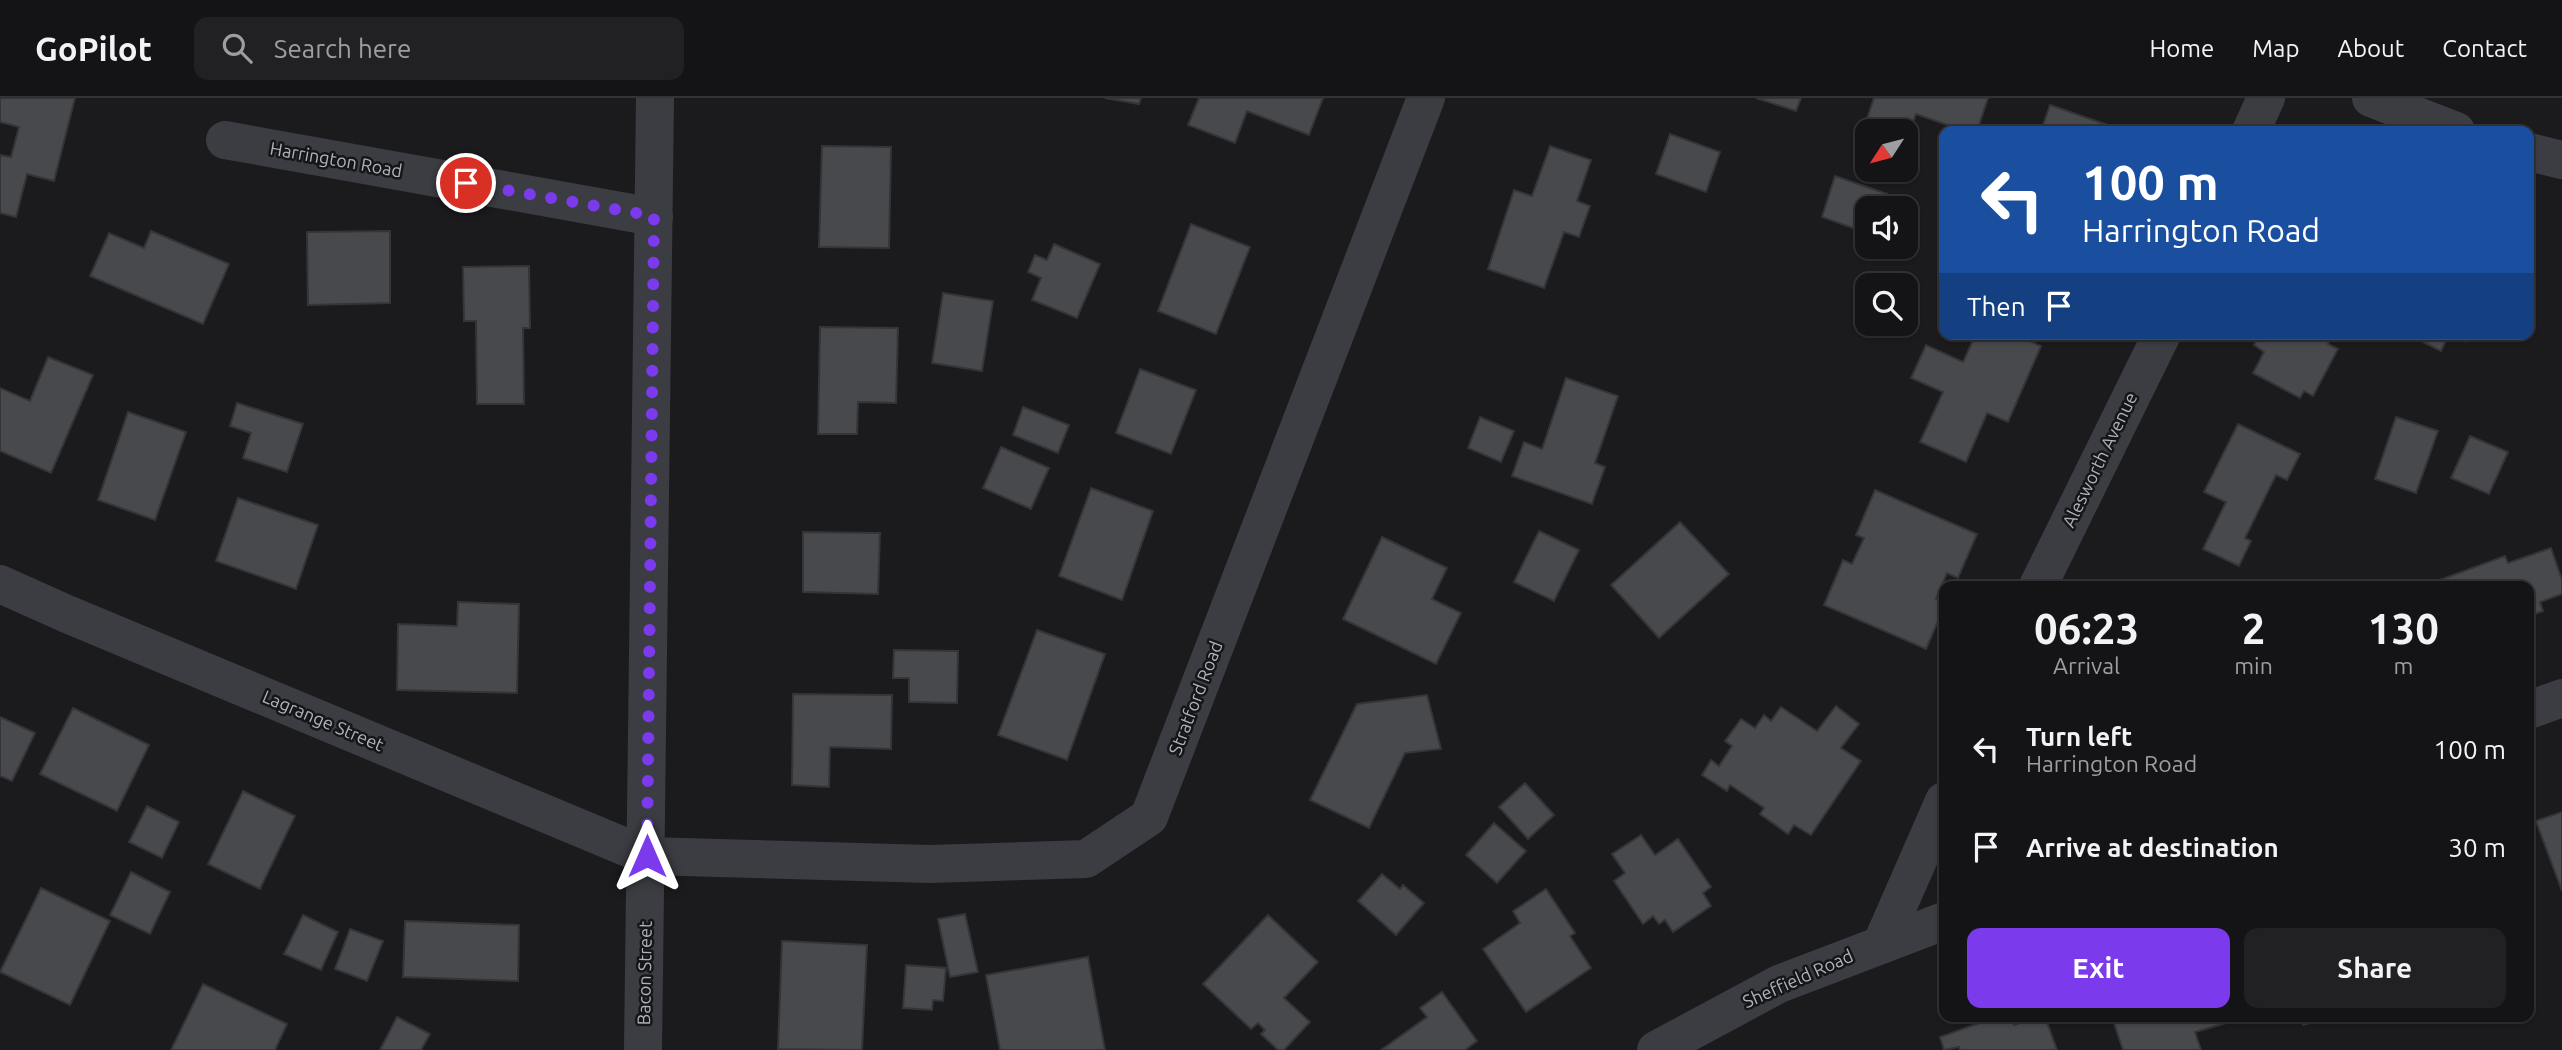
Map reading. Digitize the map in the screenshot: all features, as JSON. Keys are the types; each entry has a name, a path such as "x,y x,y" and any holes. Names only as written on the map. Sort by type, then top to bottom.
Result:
{"street":[{"name":"Bacon Street","path":"643,1050 655,98"},
{"name":"Stratford Road","path":"647,856 930,864 1086,859 1149,817 1426,98"},
{"path":"2253,126 2266,98"},
{"path":"2371,98 2443,126"},
{"name":"Harrington Road","path":"225,141 654,216"},
{"path":"2534,153 2562,160"},
{"name":"Alesworth Avenue","path":"2040,581 2159,340"},
{"name":"Lagrange Street","path":"0,584 647,856"},
{"path":"2534,708 2562,698"},
{"path":"1881,945 1939,813"},
{"name":"Sheffield Road","path":"1656,1050 1779,984 1939,923"}],"building":[{"path":"0,98 75,98 54,181 27,174 16,217 0,213 0,155 11,157 19,127 0,122"},
{"path":"1105,98 1141,98 1139,104"},
{"path":"1199,98 1323,98 1309,135 1247,111 1235,143 1188,125"},
{"path":"1756,98 1801,98 1796,111"},
{"path":"1874,98 1988,98 1979,126 1951,126 1916,114 1914,119 1867,119"},
{"path":"2050,105 2111,126 2043,126"},
{"path":"1670,134 1720,152 1706,192 1656,174"},
{"path":"822,146 891,147 889,248 819,247"},
{"path":"1550,146 1591,160 1577,201 1590,206 1579,237 1564,232 1544,288 1488,269 1514,190 1532,196"},
{"path":"1835,176 1887,194 1855,196 1855,229 1822,217"},
{"path":"1191,224 1250,247 1216,334 1158,311"},
{"path":"151,231 229,264 203,324 90,276 109,233 144,248"},
{"path":"390,231 390,303 308,305 307,232"},
{"path":"1054,244 1100,264 1077,318 1032,300 1041,278 1028,272 1035,255 1047,260"},
{"path":"529,266 530,328 523,328 524,404 477,404 476,321 464,321 463,267"},
{"path":"943,293 993,301 982,371 932,363"},
{"path":"820,327 898,328 896,403 858,402 857,434 818,434"},
{"path":"1973,340 2028,340 2041,346 2008,422 1987,413 1966,462 1920,442 1943,392 1911,378 1926,345 1963,362"},
{"path":"2257,340 2330,340 2328,344 2338,349 2313,396 2304,391 2300,398 2253,373 2264,352 2254,345"},
{"path":"2419,340 2446,340 2441,351"},
{"path":"48,357 93,375 51,473 0,451 0,388 30,401"},
{"path":"1140,369 1196,390 1171,454 1116,433"},
{"path":"1566,378 1618,396 1595,463 1605,467 1592,504 1512,476 1524,442 1542,449"},
{"path":"237,403 303,424 287,472 243,458 251,433 230,426"},
{"path":"1023,407 1069,425 1058,453 1013,435"},
{"path":"128,412 186,432 155,520 98,500"},
{"path":"1480,417 1514,431 1501,462 1468,448"},
{"path":"2396,417 2438,431 2416,493 2375,479"},
{"path":"2238,424 2300,454 2287,480 2276,475 2245,538 2251,541 2239,566 2203,549 2226,502 2204,492"},
{"path":"2470,436 2508,452 2489,494 2451,478"},
{"path":"1001,447 1049,468 1031,509 983,488"},
{"path":"1091,488 1153,511 1122,600 1059,576"},
{"path":"1875,490 1977,534 1958,578 1947,573 1944,581 1939,581 1936,599 1939,600 1939,619 1926,649 1824,605 1843,560 1852,564 1864,538 1856,535"},
{"path":"238,498 318,525 296,589 216,561"},
{"path":"1680,522 1729,574 1659,638 1611,585"},
{"path":"1539,531 1579,550 1554,601 1514,582"},
{"path":"803,532 880,533 878,594 803,592"},
{"path":"1382,537 1447,568 1432,599 1461,613 1436,664 1343,619"},
{"path":"2551,548 2562,580 2562,594 2540,602 2543,611 2534,614 2534,581 2437,581 2505,556 2508,563"},
{"path":"458,602 519,604 517,693 397,690 398,624 457,626"},
{"path":"1037,630 1105,654 1067,760 998,735"},
{"path":"894,650 958,651 957,703 909,702 909,678 893,678"},
{"path":"793,694 892,695 891,749 830,747 829,787 792,785"},
{"path":"1427,695 1441,749 1405,753 1369,828 1310,800 1357,704"},
{"path":"1836,706 1859,724 1841,748 1861,761 1811,835 1794,825 1788,834 1760,814 1764,808 1730,785 1727,791 1702,775 1711,760 1719,766 1732,746 1725,741 1741,719 1755,728 1764,715 1771,721 1781,707 1817,731"},
{"path":"73,708 149,745 117,811 40,774"},
{"path":"0,717 35,733 12,781 0,776"},
{"path":"1525,783 1554,815 1528,839 1499,807"},
{"path":"243,791 295,816 260,889 208,864"},
{"path":"147,806 179,822 162,858 129,842"},
{"path":"2562,812 2562,891 2536,821"},
{"path":"1494,823 1526,851 1497,883 1466,855"},
{"path":"1641,835 1655,855 1678,839 1711,887 1703,893 1711,906 1673,932 1665,920 1659,924 1653,916 1643,924 1614,881 1625,873 1612,854"},
{"path":"131,872 170,892 150,934 110,915"},
{"path":"1382,874 1400,889 1403,885 1424,903 1396,935 1358,901"},
{"path":"41,888 110,921 70,1005 0,972"},
{"path":"1546,889 1575,933 1570,936 1591,968 1526,1012 1483,949 1520,923 1513,911"},
{"path":"965,914 978,972 950,977 938,919"},
{"path":"303,915 338,932 321,970 284,954"},
{"path":"1268,915 1318,962 1284,998 1310,1022 1284,1050 1278,1050 1261,1034 1265,1030 1258,1023 1251,1029 1203,984"},
{"path":"405,921 519,925 518,981 403,977"},
{"path":"350,929 383,941 367,981 335,969"},
{"path":"782,941 867,945 862,1050 778,1049"},
{"path":"1088,957 1105,1050 1000,1050 986,975"},
{"path":"906,965 946,968 943,1001 933,1000 932,1010 903,1008"},
{"path":"203,984 287,1024 275,1050 171,1050"},
{"path":"1442,992 1477,1041 1465,1050 1381,1050 1427,1017 1420,1008"},
{"path":"397,1017 430,1034 421,1050 380,1050"},
{"path":"1982,1022 2013,1022 2014,1025 2023,1022 2047,1022 2057,1050 1960,1050 1959,1047 1944,1050 1940,1037"},
{"path":"2114,1022 2226,1023 2195,1032 2201,1050 2123,1050"}],"route":[{"path":"466,183 654,216 647,856"}]}
